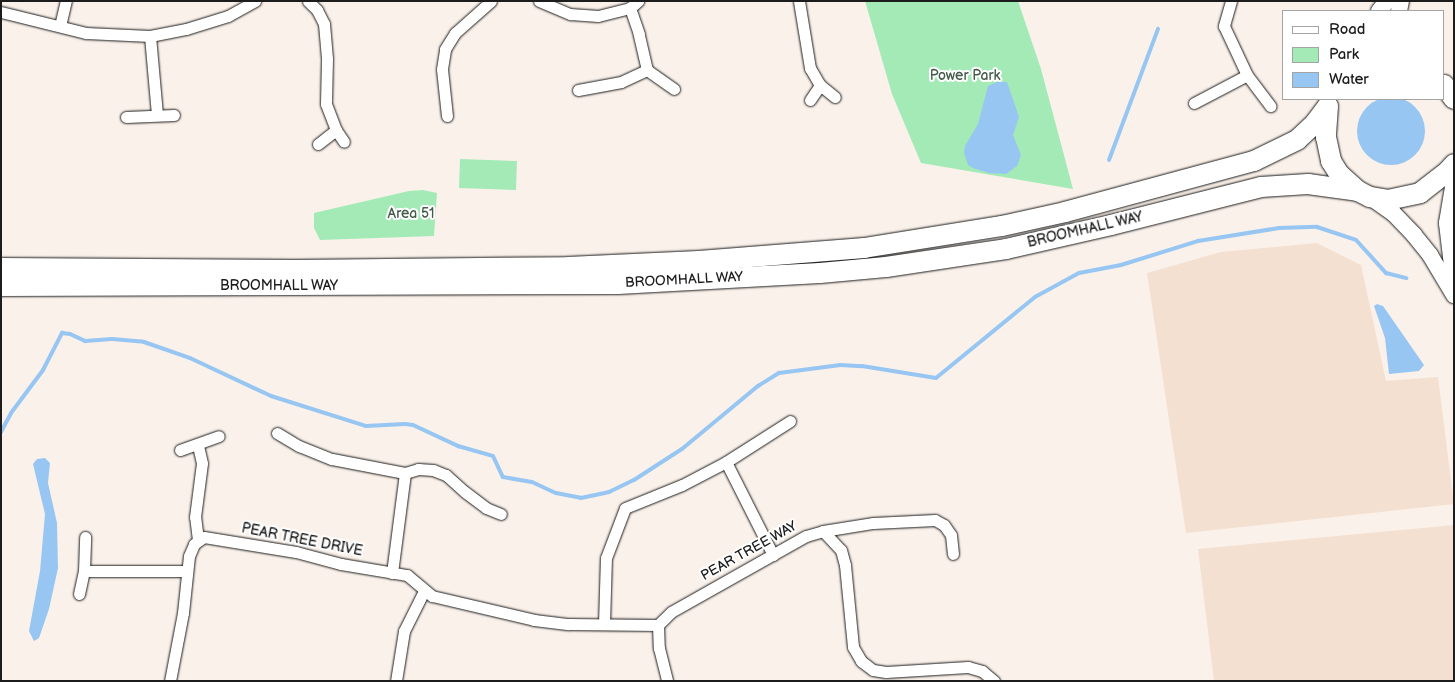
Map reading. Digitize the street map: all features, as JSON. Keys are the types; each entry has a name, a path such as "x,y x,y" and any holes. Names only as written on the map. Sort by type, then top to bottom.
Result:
{"highway":[{"path":"1445,86 1454,99"},
{"path":"1329,102 1326,136 1331,161 1339,174 1364,194"},
{"name":"BROOMHALL WAY","path":"1,268 296,270 568,267 699,261 864,248 1002,226 1065,212 1254,162 1297,140 1315,123 1329,102"},
{"name":"BROOMHALL WAY","path":"1,286 618,284 820,273 886,267 1006,249 1111,225 1260,187 1308,184 1388,200 1420,193 1454,164"}],"street":[{"path":"60,26 66,1"},
{"path":"1,12 86,33 150,36 186,29 228,16 254,1"},
{"path":"308,1 318,10 324,24 327,59 326,104 336,130 344,142"},
{"path":"447,116 442,69 445,48 455,33 491,1"},
{"path":"539,1 570,14 598,16 634,4 647,70 674,89"},
{"path":"800,1 810,68 820,85 834,97"},
{"path":"1231,1 1224,26 1247,75 1270,106"},
{"path":"150,36 157,115"},
{"path":"578,90 621,82 647,70"},
{"path":"1194,103 1247,75"},
{"path":"810,100 820,85"},
{"path":"126,117 174,114"},
{"path":"318,144 336,130"},
{"path":"1454,181 1447,223 1454,283"},
{"path":"1364,194 1394,214 1414,235 1430,255 1454,295"},
{"path":"604,624 606,558 625,508 682,485 726,462 790,421"},
{"path":"277,432 299,446 332,459 405,473 418,469 433,470 446,475 472,498 501,514"},
{"path":"180,450 198,445 218,436"},
{"path":"170,681 183,613 189,556 198,540 195,517 202,463 198,445"},
{"path":"726,462 773,555"},
{"path":"392,573 405,473"},
{"name":"PEAR TREE WAY","path":"658,625 670,612 806,536 823,531 873,523 935,520 944,525 951,535 953,554"},
{"path":"823,531 841,550 845,565 853,646 860,661 872,670 886,672 968,667 982,671 994,681"},
{"name":"PEAR TREE DRIVE","path":"198,540 204,537 296,552 341,564 407,575 432,596 534,620 569,624 658,625"},
{"path":"79,594 84,571 85,538"},
{"path":"84,571 187,571"},
{"path":"396,681 404,631 424,591"},
{"path":"658,625 659,648 667,681"}],"shaded area":[{"path":"1317,243 1361,265 1386,381 1438,377 1454,504 1186,533 1147,273 1221,252"},
{"path":"1454,525 1454,681 1214,681 1198,549"}],"green space":[{"name":"Power Park","path":"865,1 1018,1 1041,69 1073,189 921,163 892,94"},
{"path":"460,159 517,161 516,190 459,188"},
{"name":"Area 51","path":"423,190 437,193 434,236 320,240 314,228 314,213 409,191"}],"water":[{"path":"997,82 1007,82 1019,117 1013,135 1021,155 1017,166 1006,174 989,173 973,168 968,165 964,153 965,146 978,124 988,86"},
{"path":"1378,100 1404,100 1410,103 1419,112 1424,124 1424,138 1419,150 1410,159 1398,164 1384,164 1372,159 1363,150 1358,138 1358,124 1363,112"},
{"path":"1377,304 1383,306 1424,365 1419,371 1389,374 1385,338 1374,306"},
{"path":"45,458 50,463 48,483 57,523 58,568 49,609 39,638 34,641 29,631 40,571 45,514 33,464 37,459"}],"waterway":[{"path":"1109,160 1158,29"},
{"path":"1,432 11,413 43,370 62,333 70,334 85,341 112,339 144,342 190,358 271,396 366,426 413,425 458,446 493,456 503,477 532,482 556,493 581,498 609,492 634,480 682,449 758,386 779,373 840,365 862,366 936,378 1035,297 1079,273 1121,265 1198,241 1279,228 1317,227 1356,240 1386,273 1406,278"}]}
